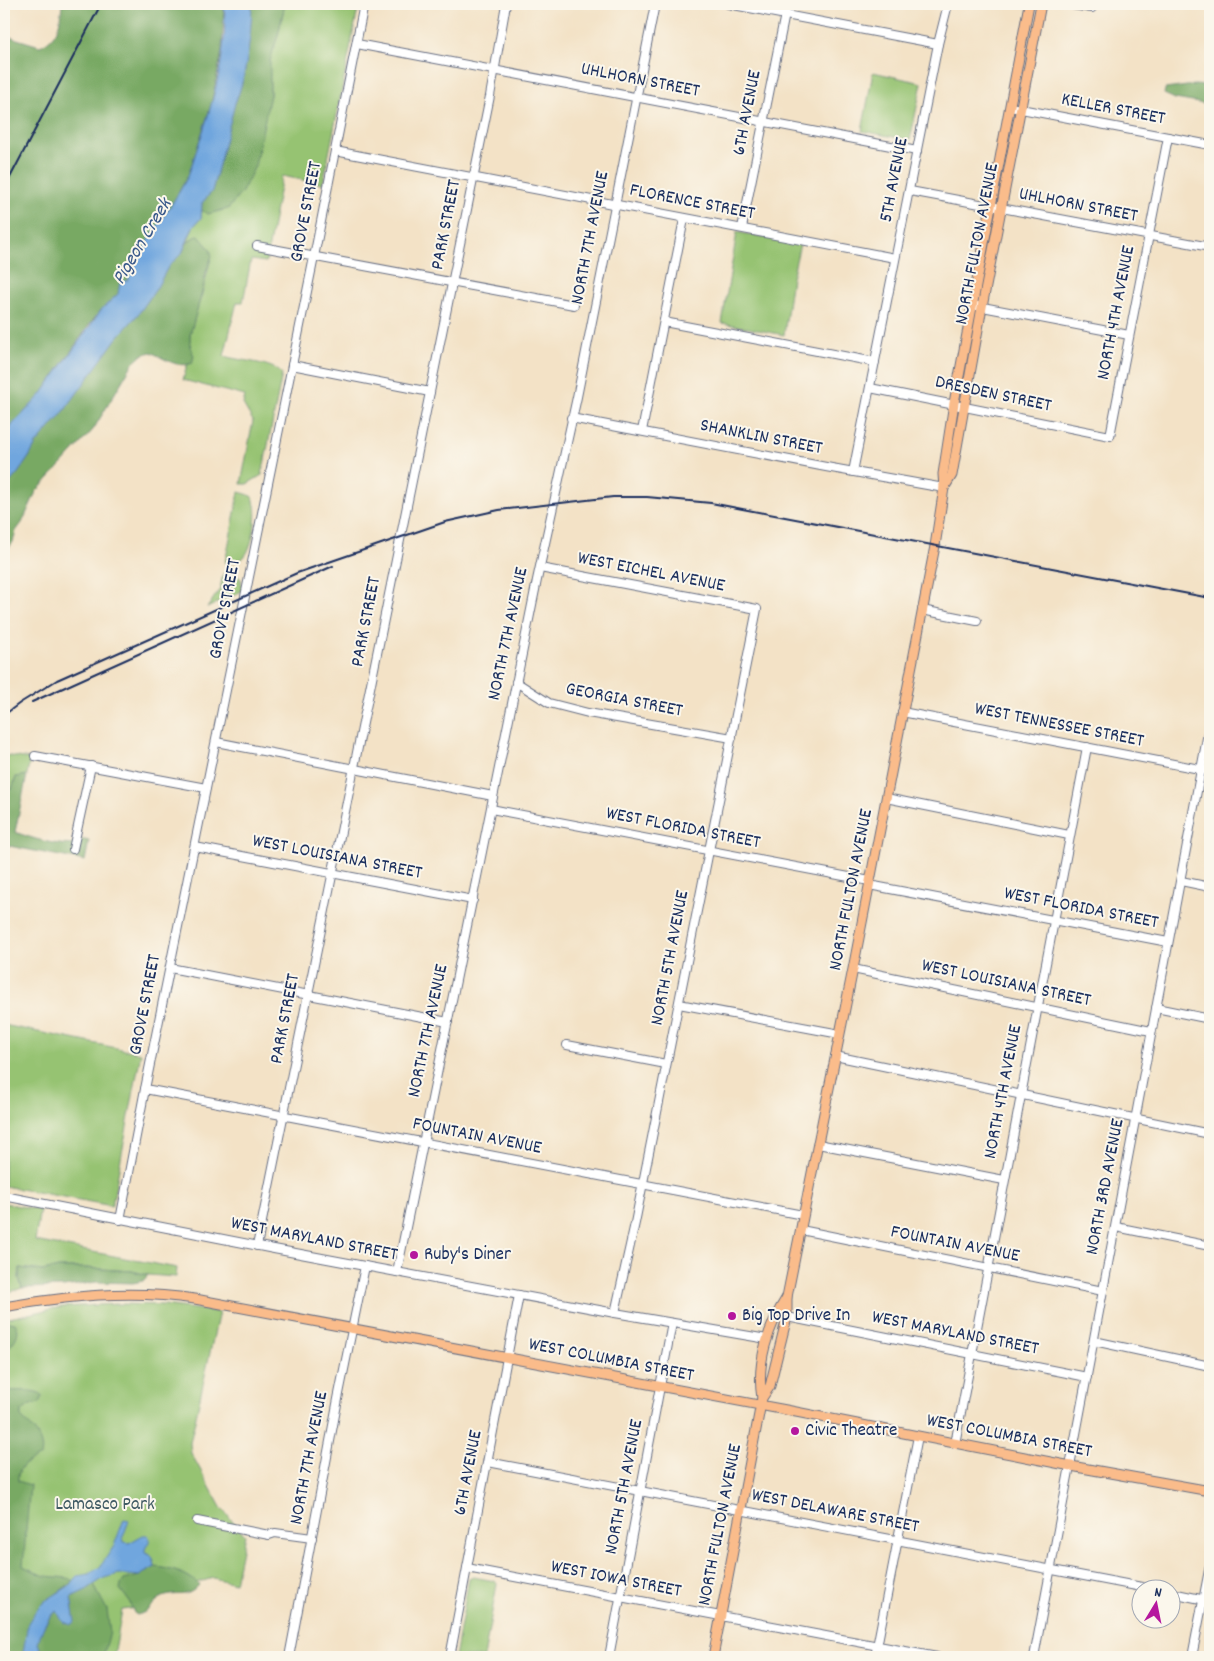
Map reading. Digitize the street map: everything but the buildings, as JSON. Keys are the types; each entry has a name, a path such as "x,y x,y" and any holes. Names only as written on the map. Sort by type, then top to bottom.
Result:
{"main road":[{"name":"NORTH FULTON AVENUE","path":"944,488 952,475 991,206 1030,4"},
{"name":"NORTH FULTON AVENUE","path":"713,1657 762,1402 770,1386 787,1317 787,1297 854,969 944,488 943,474 954,403 1001,208 1041,4"},
{"name":"WEST COLUMBIA STREET","path":"4,1307 91,1294 156,1294 195,1298 507,1358 762,1402 955,1444 1210,1491"},
{"name":"NORTH FULTON AVENUE","path":"762,1402 760,1384 762,1359 776,1313 787,1297"}],"street":[{"name":"GROVE STREET","path":"120,1220 364,4"},
{"name":"PARK STREET","path":"257,1246 452,283 506,4"},
{"name":"NORTH 7TH AVENUE","path":"397,1272 655,4"},
{"path":"728,4 938,44"},
{"name":"6TH AVENUE","path":"742,228 787,4"},
{"name":"5TH AVENUE","path":"874,362 918,151 938,44 948,4"},
{"path":"1066,4 1092,8"},
{"name":"UHLHORN STREET","path":"357,44 918,151"},
{"name":"KELLER STREET","path":"1010,107 1210,145"},
{"name":"NORTH 4TH AVENUE","path":"1110,436 1168,137"},
{"name":"FLORENCE STREET","path":"335,151 896,258"},
{"name":"UHLHORN STREET","path":"910,190 1210,247"},
{"path":"642,432 684,219"},
{"path":"258,246 574,305"},
{"path":"977,306 1129,335"},
{"path":"664,322 874,362 853,472"},
{"path":"292,365 430,392"},
{"name":"DRESDEN STREET","path":"870,388 954,403 1110,436"},
{"name":"SHANKLIN STREET","path":"571,418 944,488"},
{"name":"WEST EICHEL AVENUE","path":"540,568 757,609"},
{"name":"NORTH 5TH AVENUE","path":"615,1313 679,1004 757,609"},
{"path":"922,610 977,621"},
{"name":"GEORGIA STREET","path":"516,682 549,703 588,712 732,738"},
{"name":"WEST TENNESSEE STREET","path":"902,712 1210,771"},
{"name":"NORTH 3RD AVENUE","path":"1034,1657 1210,722"},
{"path":"216,742 493,796"},
{"name":"NORTH 4TH AVENUE","path":"955,1444 1086,747"},
{"path":"35,756 206,788"},
{"path":"73,849 91,766"},
{"path":"886,798 1069,835"},
{"name":"WEST FLORIDA STREET","path":"490,809 709,850 1168,942"},
{"name":"WEST LOUISIANA STREET","path":"195,846 473,900"},
{"path":"1181,881 1210,887"},
{"path":"170,968 448,1022"},
{"name":"WEST LOUISIANA STREET","path":"854,969 1151,1031"},
{"path":"679,1004 840,1034"},
{"path":"1156,1008 1210,1019"},
{"path":"567,1045 666,1064"},
{"path":"835,1056 1210,1134"},
{"name":"FOUNTAIN AVENUE","path":"145,1089 803,1216"},
{"path":"818,1144 1004,1180"},
{"name":"WEST MARYLAND STREET","path":"4,1196 257,1246 767,1340"},
{"path":"1116,1227 1210,1246"},
{"name":"FOUNTAIN AVENUE","path":"801,1230 1103,1291"},
{"name":"NORTH 7TH AVENUE","path":"289,1657 365,1266"},
{"name":"6TH AVENUE","path":"450,1657 519,1295"},
{"name":"WEST MARYLAND STREET","path":"787,1317 1087,1377"},
{"name":"NORTH 5TH AVENUE","path":"609,1657 672,1323"},
{"path":"1094,1341 1210,1366"},
{"path":"875,1657 918,1436"},
{"name":"WEST DELAWARE STREET","path":"488,1462 640,1493 1132,1585"},
{"path":"197,1521 269,1535 275,1533 312,1538"},
{"path":"1192,1657 1207,1600 1210,1565"},
{"name":"WEST IOWA STREET","path":"467,1568 936,1657"},
{"path":"1182,1595 1207,1600"}],"green space":[{"path":"62,4 224,4 222,51 211,105 188,176 136,260 128,280 118,294 89,325 41,395 13,424 4,438 4,35 40,46 55,34"},
{"path":"252,4 285,4 270,61 270,95 255,166 242,192 228,209 208,214 201,210 202,203 212,191 235,103 243,80"},
{"path":"285,4 359,4 323,184 282,176 266,262 251,260 243,302 237,302 224,356 264,364 278,370 282,374 262,475 247,484 241,484 253,421 243,404 245,396 183,380 187,365 192,363 190,340 193,320 212,256 194,237 187,243 193,227 201,218 201,210 208,214 270,95 269,61 278,35"},
{"path":"873,72 922,83 910,140 862,131"},
{"path":"1194,85 1210,86 1210,105 1175,99 1164,94 1165,89"},
{"path":"737,232 800,244 792,278 784,335 722,323"},
{"path":"199,236 210,249 212,256 190,335 190,346 194,356 192,363 176,364 151,352 142,355 133,363 93,430 36,492 22,523 16,531 13,542 8,549 4,550 4,489 18,473 36,444 62,414 116,339 139,313 156,289 168,267 182,253 187,243 194,237"},
{"path":"239,492 251,496 254,501 255,527 250,545 244,557 238,561 225,563"},
{"path":"230,572 241,579 242,591 207,608 220,589 223,574"},
{"path":"4,755 30,759 27,775 16,777 12,789 4,789"},
{"path":"27,775 15,832 53,843 69,845 76,844 80,839 89,841 85,861 4,845 4,789 12,789 16,777"},
{"path":"4,1025 141,1053 112,1206 4,1186"},
{"path":"4,1203 40,1210 35,1241 177,1268 176,1277 148,1275 132,1271 85,1268 59,1268 42,1271 20,1268 19,1278 22,1288 4,1294"},
{"path":"20,1268 42,1271 59,1268 85,1268 132,1271 148,1275 143,1281 133,1283 97,1282 64,1287 22,1288 19,1278"},
{"name":"Lamasco Park","path":"117,1304 164,1305 219,1312 190,1443 191,1453 222,1509 245,1535 235,1583 213,1578 155,1595 144,1607 122,1610 114,1657 4,1657 4,1319 62,1307"},
{"path":"4,1321 15,1323 18,1331 13,1342 4,1352"},
{"path":"4,1390 29,1391 43,1395 40,1403 30,1405 21,1412 21,1417 37,1434 42,1450 41,1456 25,1464 18,1475 18,1481 30,1485 23,1566 45,1576 68,1578 73,1581 37,1609 23,1653 26,1657 4,1657"},
{"path":"155,1567 179,1572 199,1585 186,1594 163,1597 145,1612 137,1615 120,1589 121,1584 124,1580 139,1576"},
{"path":"473,1577 495,1581 497,1584 484,1657 455,1657 469,1579"},
{"path":"94,1585 107,1610 110,1632 103,1657 50,1657 44,1654 38,1644 40,1633 52,1614 71,1597"}],"water":[{"path":"224,4 252,4 249,41 243,80 235,103 212,191 202,203 201,218 193,227 182,253 168,267 156,289 139,313 116,339 62,414 36,444 18,473 4,489 4,438 13,424 41,395 102,309 118,294 120,283 128,280 141,253 187,178 208,115 218,77 224,39"},
{"path":"124,1519 129,1520 123,1537 124,1542 129,1543 143,1535 148,1535 150,1540 145,1553 153,1558 155,1567 139,1576 119,1574 104,1578 71,1597 75,1622 71,1625 62,1621 57,1611 44,1625 38,1644 44,1654 50,1657 26,1657 23,1653 28,1623 37,1609 45,1601 69,1586 78,1576 89,1574 100,1567 114,1546"}],"railway":[{"path":"4,189 101,4"},
{"path":"4,715 57,680 297,573 445,522 499,510 613,497 647,497 711,503 1210,598"},
{"path":"32,702 333,566"}],"place":[{"name":"Ruby's Diner","path":"414,1255"},
{"name":"Big Top Drive In","path":"732,1316"},
{"name":"Civic Theatre","path":"795,1431"}],"water label":[{"name":"Pigeon Creek","path":"143,242"}]}
